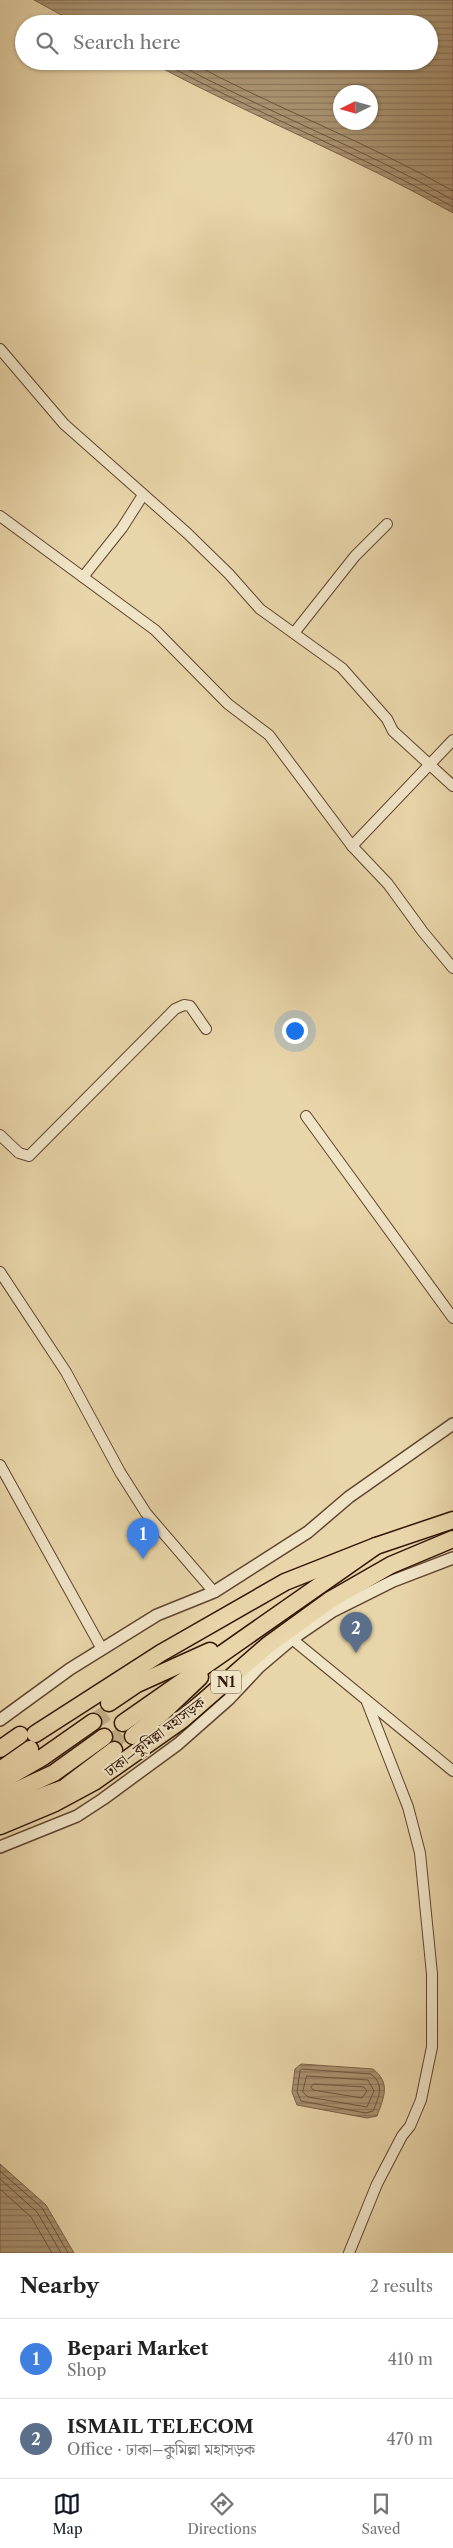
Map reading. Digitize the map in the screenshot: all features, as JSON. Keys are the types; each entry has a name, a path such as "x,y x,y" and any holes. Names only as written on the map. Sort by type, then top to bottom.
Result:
{"highway":[{"name":"ঢাকা–কুমিল্লা মহাসড়ক","path":"0,1804 58,1780 161,1653 285,1582 376,1546 453,1520"},
{"name":"ঢাকা–কুমিল্লা মহাসড়ক","path":"0,1826 55,1803 94,1782 182,1720 268,1645 330,1600 391,1565 453,1539"},
{"name":"ঢাকা–কুমিল্লা মহাসড়ক","path":"244,1636 137,1684 120,1719 244,1636 376,1546"},
{"name":"ঢাকা–কুমিল্লা মহাসড়ক","path":"0,1749 30,1738 98,1730"},
{"name":"ঢাকা–কুমিল্লা মহাসড়ক","path":"0,1776 98,1730"},
{"name":"ঢাকা–কুমিল্লা মহাসড়ক","path":"0,1782 43,1757 98,1730"},
{"name":"ঢাকা–কুমিল্লা মহাসড়ক","path":"0,1791 49,1766 98,1730"},
{"name":"ঢাকা–কুমিল্লা মহাসড়ক","path":"0,1798 54,1773 98,1730"},
{"name":"ঢাকা–কুমিল্লা মহাসড়ক","path":"0,1811 64,1788 98,1730"},
{"name":"ঢাকা–কুমিল্লা মহাসড়ক","path":"0,1759 30,1738"},
{"name":"ঢাকা–কুমিল্লা মহাসড়ক","path":"0,1770 30,1738"}],"street":[{"path":"0,349 64,424 194,540 260,609 342,668 387,719 392,731 453,786"},
{"path":"83,577 122,528 143,495"},
{"path":"0,516 155,630 228,704 269,735 352,846 388,884 422,932 453,968"},
{"path":"294,633 355,556 387,524"},
{"path":"352,846 453,740"},
{"path":"0,1135 19,1153 29,1156 175,1009 184,1005 190,1006 206,1029"},
{"path":"306,1116 453,1318"},
{"path":"0,1272 66,1372 120,1472 146,1513 214,1592"},
{"path":"0,1720 102,1649 157,1615 214,1592 308,1532 349,1497 453,1424"},
{"path":"0,1465 102,1649"},
{"path":"0,1847 77,1816 103,1799 178,1744 229,1699 259,1667 292,1639 333,1610 393,1581 453,1558"},
{"path":"292,1639 453,1771"},
{"path":"349,2253 377,2184 402,2136 410,2126 421,2100 432,2047 434,1998 420,1852 408,1807 367,1702"}],"water":[{"path":"34,0 453,0 453,213 378,173 165,70 438,70 438,15 62,15"},
{"path":"301,2064 373,2069 379,2074 384,2085 384,2096 377,2116 367,2118 297,2105 292,2092 295,2069"},
{"path":"0,2164 46,2205 74,2253 0,2253"}],"tunnel":[{"path":"93,1722 113,1709"},
{"path":"109,1744 128,1730"}],"place":[{"name":"Bepari Market","path":"143,1559"},
{"name":"ISMAIL TELECOM","path":"356,1653"}]}
